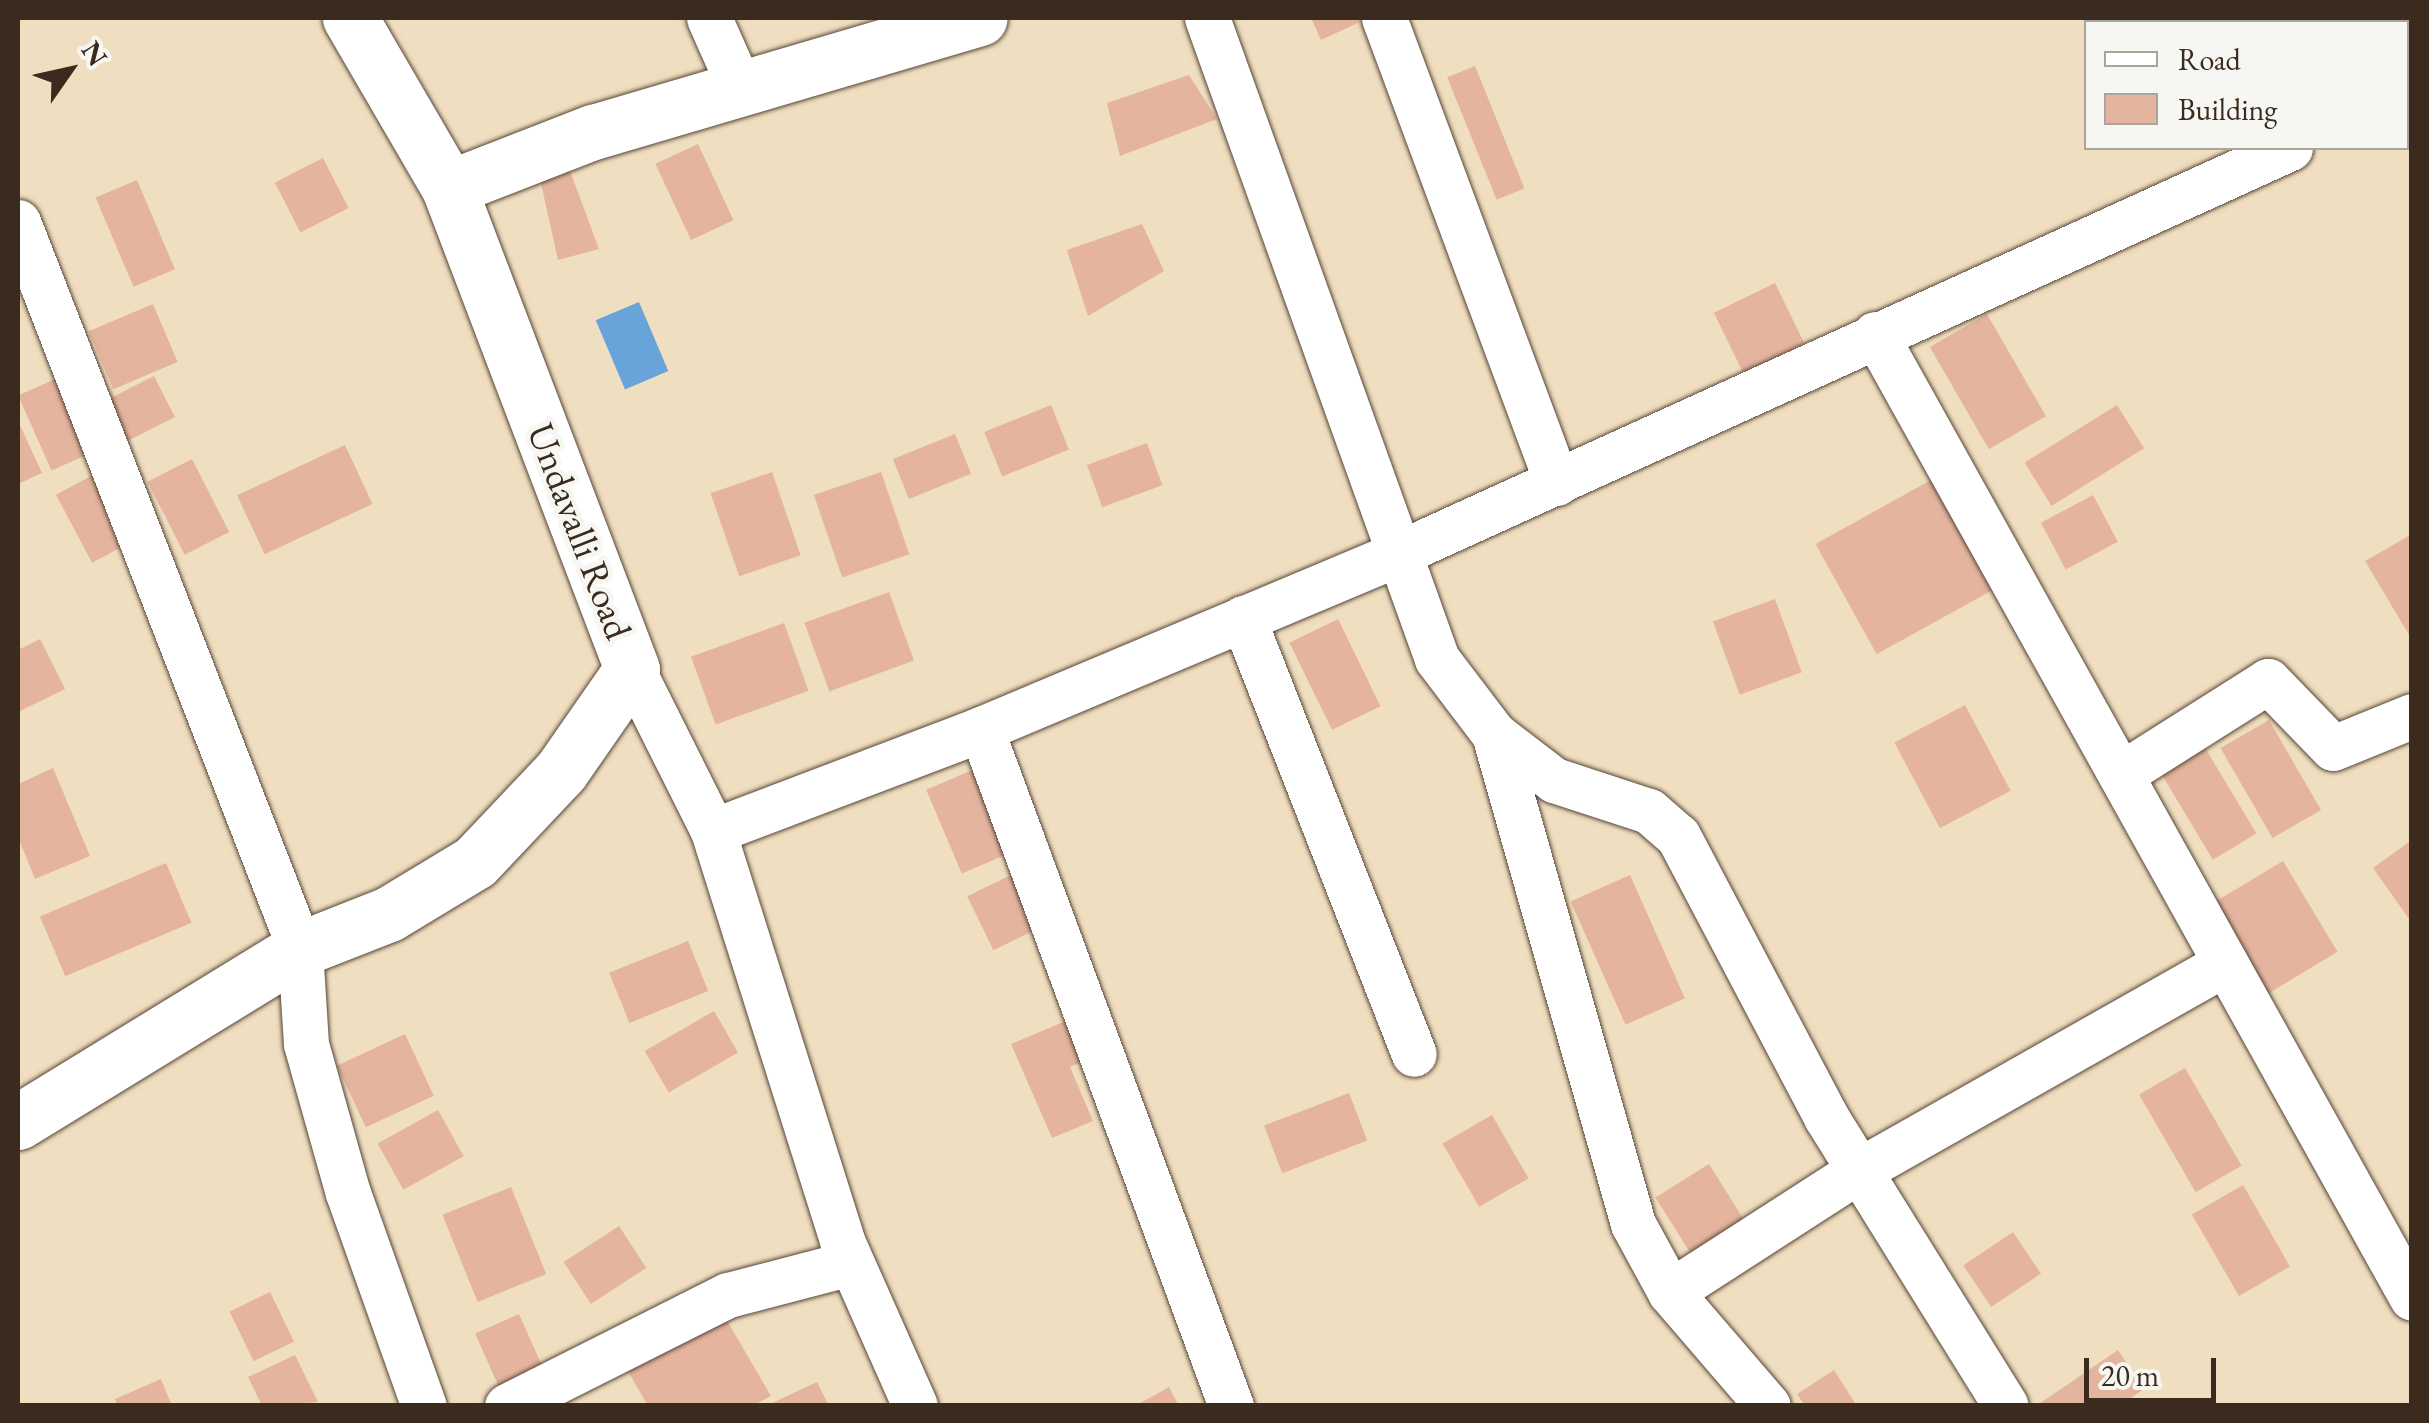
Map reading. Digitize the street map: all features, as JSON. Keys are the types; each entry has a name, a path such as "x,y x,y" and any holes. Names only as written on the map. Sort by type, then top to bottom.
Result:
{"main road":[{"name":"Undavalli Road","path":"18,1122 300,949 389,914 475,862 560,771 632,670 449,188 350,18"},
{"path":"449,188 593,132 949,22"}],"street":[{"path":"709,18 740,88"},
{"path":"1207,18 1437,660 1494,734 1554,780 1649,810 1678,836 1858,1171 2006,1406"},
{"path":"1384,18 1557,483"},
{"path":"713,831 981,729 1398,554 2286,150"},
{"path":"18,222 300,949 306,1044 409,1402"},
{"path":"1875,334 2412,1298"},
{"path":"1243,618 1414,1054"},
{"path":"632,670 713,831 852,1264 915,1406"},
{"path":"2121,774 2268,682 2332,748 2412,716"},
{"path":"981,729 1231,1406"},
{"path":"1494,734 1633,1224 1670,1292 1768,1406"},
{"path":"1670,1292 1858,1171 2225,963"},
{"path":"507,1406 728,1296 852,1264"}],"water":[{"path":"639,302 668,371 625,389 596,320"}],"building":[{"path":"1311,18 1358,18 1360,22 1321,40"},
{"path":"1475,66 1524,188 1497,200 1447,77"},
{"path":"1189,75 1217,119 1120,156 1107,103"},
{"path":"698,144 733,220 691,240 655,164"},
{"path":"323,158 348,208 300,232 275,183"},
{"path":"566,160 599,249 558,260 538,170"},
{"path":"137,180 175,269 133,287 96,198"},
{"path":"1142,224 1164,271 1088,316 1067,250"},
{"path":"1775,283 1804,343 1743,373 1714,313"},
{"path":"153,304 178,362 113,389 89,331"},
{"path":"1987,314 2046,416 1989,449 1930,347"},
{"path":"62,376 95,451 52,470 18,396"},
{"path":"154,376 175,417 123,443 102,402"},
{"path":"1051,405 1069,450 1002,476 984,432"},
{"path":"2117,405 2144,448 2052,506 2025,463"},
{"path":"18,421 42,473 18,484"},
{"path":"955,434 971,474 909,499 893,459"},
{"path":"1147,443 1162,485 1102,507 1087,465"},
{"path":"345,445 372,504 265,554 237,495"},
{"path":"192,459 229,532 185,555 147,482"},
{"path":"772,472 801,555 739,576 711,493"},
{"path":"881,472 909,554 842,577 814,495"},
{"path":"93,475 129,543 92,563 56,495"},
{"path":"1931,480 1992,590 1877,654 1816,544"},
{"path":"2093,495 2118,542 2066,569 2041,523"},
{"path":"2412,534 2412,640 2365,561"},
{"path":"889,592 914,661 829,691 804,623"},
{"path":"1775,599 1802,672 1740,695 1713,622"},
{"path":"1338,619 1381,706 1332,730 1289,643"},
{"path":"784,623 809,691 716,725 691,657"},
{"path":"40,639 65,689 18,712 18,650"},
{"path":"1965,705 2011,791 1940,828 1894,743"},
{"path":"2269,720 2321,810 2273,838 2221,748"},
{"path":"2204,746 2257,833 2213,860 2160,772"},
{"path":"53,768 90,856 35,879 18,837 18,784"},
{"path":"975,769 1011,853 962,873 926,790"},
{"path":"2412,840 2412,923 2373,868"},
{"path":"2283,861 2338,952 2268,994 2214,903"},
{"path":"166,863 191,923 65,976 40,917"},
{"path":"1013,874 1039,928 993,950 967,896"},
{"path":"1630,875 1685,998 1626,1025 1571,901"},
{"path":"688,941 708,991 629,1023 609,973"},
{"path":"714,1011 738,1053 669,1093 645,1051"},
{"path":"1068,1020 1086,1060 1070,1067 1093,1121 1052,1138 1011,1044"},
{"path":"405,1034 434,1096 366,1127 337,1066"},
{"path":"2185,1068 2242,1166 2196,1192 2139,1094"},
{"path":"1349,1093 1367,1141 1282,1173 1264,1126"},
{"path":"438,1110 464,1156 403,1190 378,1143"},
{"path":"1492,1115 1528,1178 1479,1207 1443,1144"},
{"path":"1709,1164 1746,1223 1693,1257 1656,1197"},
{"path":"2243,1185 2290,1266 2239,1296 2192,1214"},
{"path":"511,1187 546,1274 478,1302 442,1215"},
{"path":"619,1226 646,1268 591,1304 564,1262"},
{"path":"2013,1232 2041,1273 1991,1307 1963,1266"},
{"path":"270,1292 294,1341 254,1361 230,1312"},
{"path":"718,1305 771,1396 752,1406 648,1406 622,1361"},
{"path":"519,1314 543,1368 499,1387 475,1334"},
{"path":"2118,1350 2144,1389 2119,1406 2036,1406"},
{"path":"295,1355 318,1402 262,1406 248,1377"},
{"path":"1834,1370 1857,1406 1805,1406 1797,1394"},
{"path":"161,1379 172,1406 118,1406 115,1399"},
{"path":"817,1382 829,1406 766,1406"},
{"path":"1169,1387 1179,1406 1135,1406"}]}
